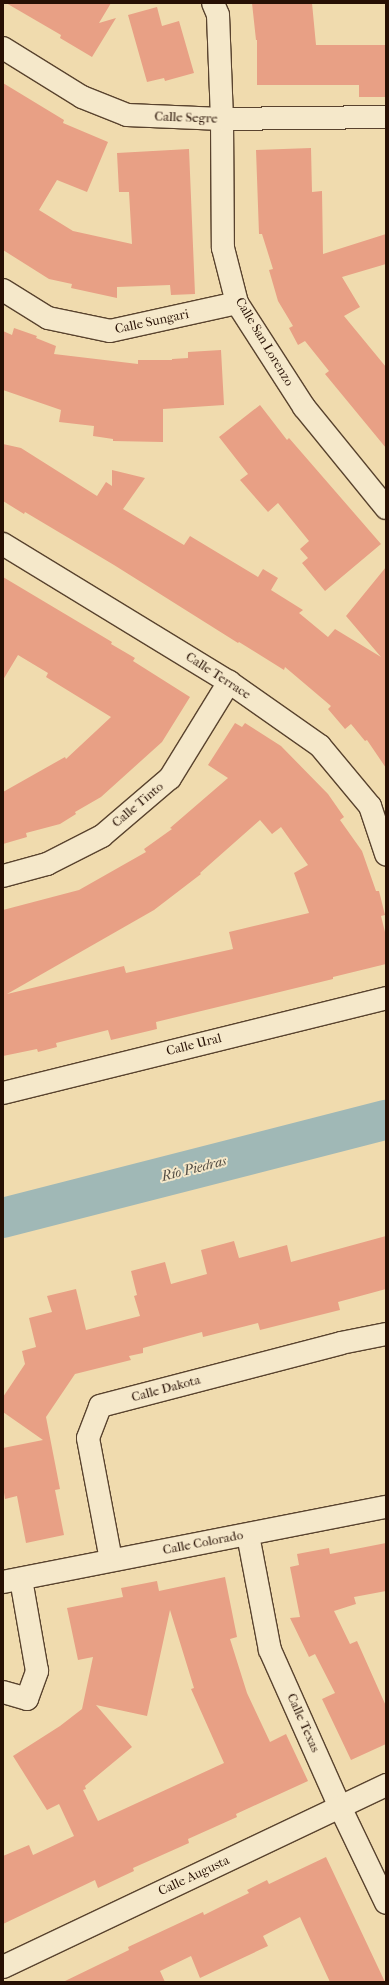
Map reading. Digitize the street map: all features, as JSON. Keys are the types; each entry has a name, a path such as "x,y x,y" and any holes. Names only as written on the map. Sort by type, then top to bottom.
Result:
{"street":[{"name":"Calle San Lorenzo","path":"213,3 218,15 222,119 223,248 237,303 304,407 386,508"},
{"name":"Calle Segre","path":"3,48 82,97 128,115 222,119 386,117"},
{"name":"Calle Sungari","path":"3,290 48,318 110,332 237,303"},
{"name":"Calle Terrace","path":"3,544 229,682 320,746 370,806 386,854"},
{"name":"Calle Tinto","path":"3,876 47,864 102,836 170,778 229,682"},
{"name":"Calle Ural","path":"3,1093 386,998"},
{"name":"Calle Dakota","path":"111,1560 88,1438 100,1406 341,1343 386,1334"},
{"name":"Calle Colorado","path":"3,1692 27,1699 37,1671 12,1581 386,1506"},
{"name":"Calle Texas","path":"248,1534 270,1650 340,1807 386,1903"},
{"name":"Calle Augusta","path":"3,1967 386,1785"}],"building":[{"path":"6,3 111,3 99,23 116,18 92,57 60,38 61,35"},
{"path":"252,3 312,3 316,45 386,45 386,97 359,97 359,85 257,85 257,40"},
{"path":"157,7 162,26 179,21 194,73 165,81 164,78 147,82 128,15"},
{"path":"3,83 64,120 63,123 108,142 87,192 57,180 39,210 73,231 132,244 129,192 119,192 117,153 189,149 195,294 171,295 170,285 117,287 117,298 71,288 72,284 49,279 3,250"},
{"path":"311,148 312,192 322,191 323,254 386,234 386,264 342,277 360,307 344,316 386,367 386,448 325,374 329,371 305,341 298,345 289,328 293,326 278,301 269,270 273,269 262,234 259,234 256,150"},
{"path":"14,328 37,336 36,338 56,346 54,354 138,364 138,360 172,360 188,358 188,352 221,350 224,405 163,409 163,442 113,441 113,439 93,436 94,426 59,422 61,410 3,390 3,331 12,335"},
{"path":"260,405 287,440 289,438 381,544 325,591 302,563 308,558 300,549 309,541 278,503 268,512 240,480 248,474 219,437"},
{"path":"3,444 21,448 97,496 106,482 112,486 112,470 145,478 123,509 184,545 190,536 258,577 263,569 278,578 271,590 303,610 299,613 328,637 335,629 381,657 346,616 386,567 386,768 367,740 365,741 351,724 345,729 328,709 331,706 285,667 284,670 239,642 238,643 114,565 25,512 24,514 3,501"},
{"path":"3,577 112,642 111,644 135,658 133,661 190,697 162,742 101,797 75,812 76,814 60,824 26,833 27,837 3,844 3,792 65,757 66,759 111,717 46,677 48,673 18,655 3,680"},
{"path":"235,723 242,727 245,723 281,746 328,794 344,817 340,820 362,851 376,891 379,891 385,915 381,916 386,936 386,964 333,977 333,979 156,1022 157,1029 111,1040 108,1030 56,1043 57,1047 38,1052 37,1049 3,1056 3,910 79,890 146,852 144,849 172,829 170,828 228,778 208,765","holes":["260,820 272,834 281,827 308,865 294,873 309,913 229,932 233,949 126,973 124,966 7,994 154,910 201,874 200,873"]},
{"path":"386,1236 386,1289 338,1302 340,1310 260,1330 258,1323 203,1337 202,1332 143,1348 143,1353 129,1356 131,1360 75,1374 46,1417 60,1489 55,1490 64,1535 26,1543 17,1496 5,1499 3,1486 3,1448 43,1440 3,1412 3,1397 25,1364 22,1351 36,1347 29,1318 52,1312 47,1296 76,1289 86,1330 140,1316 134,1296 137,1295 131,1271 165,1262 171,1284 207,1274 201,1250 234,1241 239,1258 287,1245 291,1262"},
{"path":"386,1543 386,1591 354,1597 356,1604 334,1611 350,1644 357,1641 386,1706 386,1744 351,1760 322,1699 335,1693 315,1654 309,1657 290,1618 300,1617 290,1567 299,1565 297,1554 329,1548 330,1554"},
{"path":"225,1577 237,1637 230,1639 247,1693 270,1742 286,1734 308,1781 236,1814 237,1817 188,1839 189,1843 133,1868 134,1871 98,1888 95,1880 3,1924 3,1856 29,1845 33,1855 74,1836 59,1804 47,1810 13,1756 60,1726 82,1709 93,1657 78,1660 67,1608 123,1597 121,1588 157,1581 159,1591","holes":["170,1610 194,1688 191,1689 224,1763 98,1821 83,1790 86,1789 85,1786 132,1747 96,1705 147,1716"]},
{"path":"326,1857 385,1982 330,1982 300,1917 263,1936 268,1946 200,1978 191,1956 160,1971 165,1982 63,1982 129,1950 128,1947 203,1912 204,1915 249,1893 247,1890 267,1880 269,1884"}],"waterway":[{"name":"Río Piedras","path":"3,1218 386,1120"}]}
